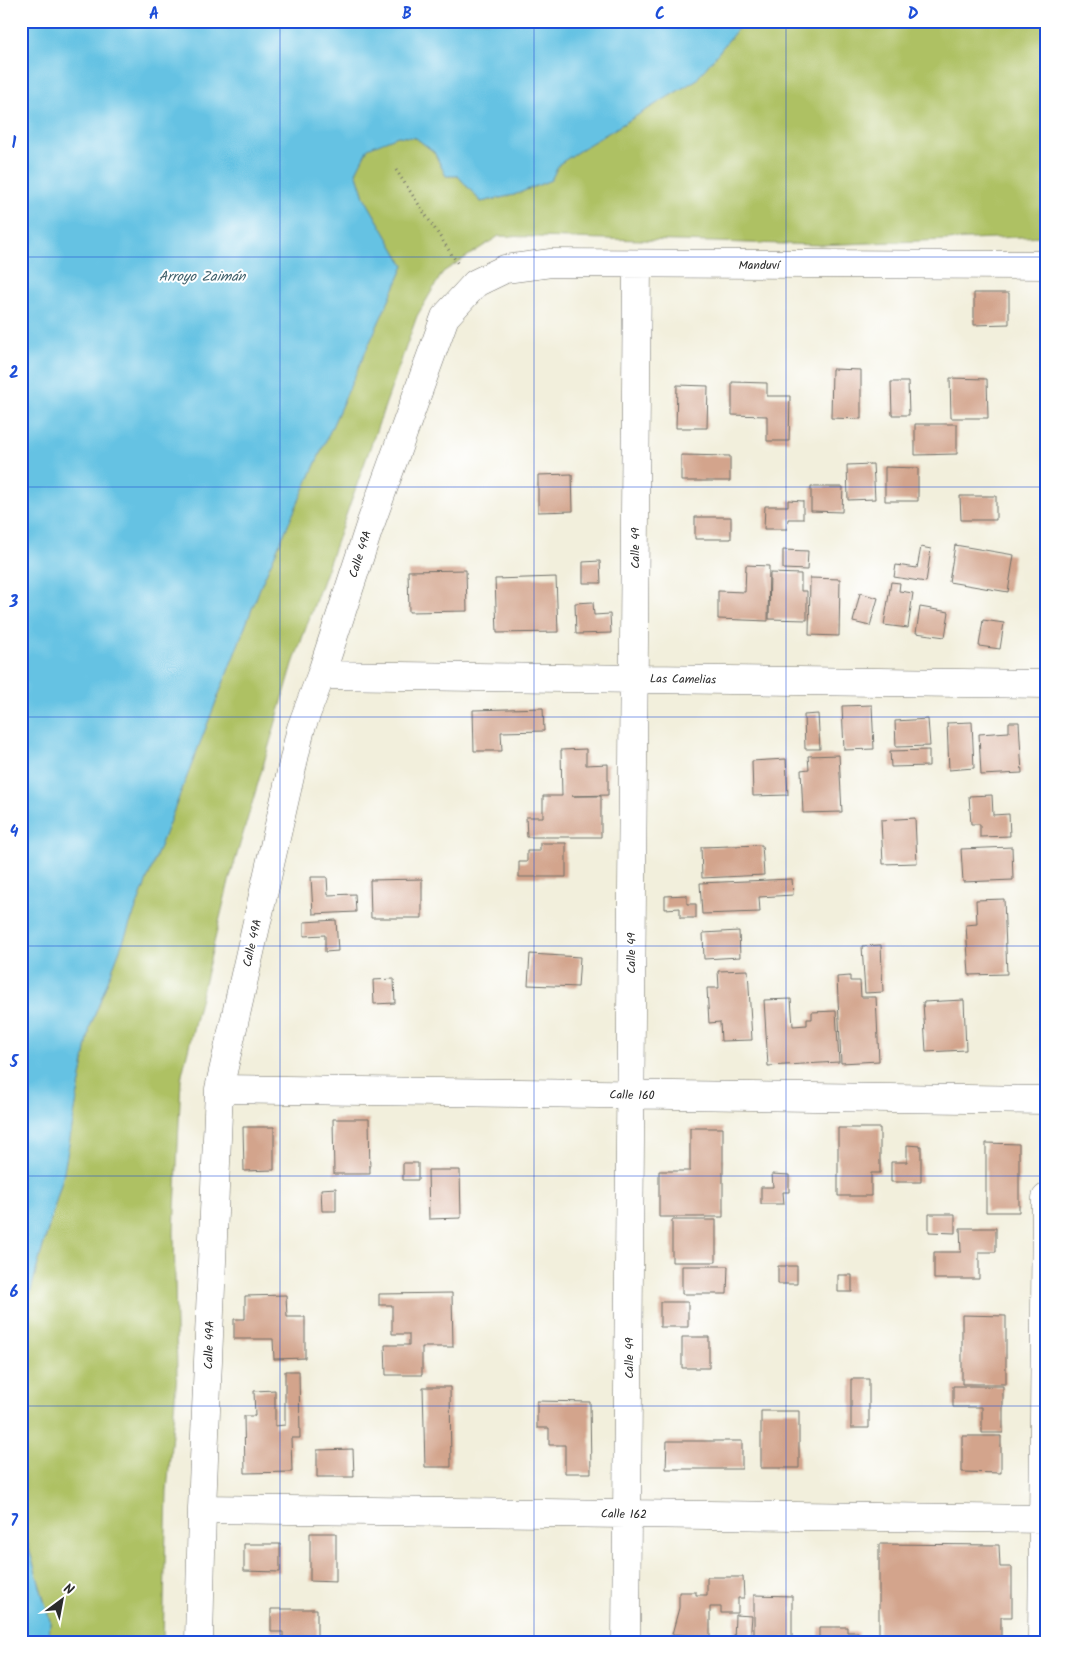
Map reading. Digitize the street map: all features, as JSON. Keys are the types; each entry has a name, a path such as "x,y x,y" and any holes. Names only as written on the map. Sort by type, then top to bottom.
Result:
{"street":[{"name":"Manduví","path":"469,276 542,264 1046,265"},
{"name":"Calle 49","path":"626,1642 637,265"},
{"name":"Calle 49A","path":"199,1642 202,1508 219,1089 301,728 321,675 370,524 445,317 469,276"},
{"name":"Las Camelias","path":"321,675 1046,684"},
{"name":"Calle 160","path":"219,1089 1046,1100"},
{"path":"1042,1642 1046,1198"},
{"name":"Calle 162","path":"202,1508 1044,1519"}],"path":[{"path":"396,170 469,276"}],"green space":[{"path":"744,21 1046,21 1046,236 819,245 499,236 443,272 417,316 293,664 228,885 181,1079 174,1232 177,1374 167,1492 163,1642 49,1642 50,1621 21,1521 21,1331 63,1177 90,1027 262,583 404,266 364,197 356,172 368,147 398,136 416,138 434,152 446,176 458,176 481,202 514,195 551,180 559,164 696,80"}],"water":[{"name":"Arroyo Zaimán","path":"21,21 744,21 696,80 559,164 551,180 514,195 481,202 458,176 446,176 434,152 416,138 398,136 368,148 356,172 364,197 404,266 262,583 90,1027 63,1177 21,1331"},
{"path":"21,1521 50,1621 49,1642 21,1642"}],"building":[{"path":"974,293 1009,293 1009,324 974,325"},
{"path":"832,369 861,370 861,419 831,418"},
{"path":"950,378 987,379 988,418 951,418"},
{"path":"732,382 767,383 767,396 790,396 789,441 767,441 767,416 732,415"},
{"path":"891,382 908,382 909,415 892,415"},
{"path":"677,385 708,386 707,428 676,428"},
{"path":"915,424 957,424 957,454 915,455"},
{"path":"681,455 730,456 730,481 681,481"},
{"path":"873,464 875,499 848,500 847,465"},
{"path":"885,467 918,468 918,501 885,501"},
{"path":"572,474 573,511 538,512 538,475"},
{"path":"811,487 843,487 842,512 811,511"},
{"path":"960,496 996,496 996,520 961,520"},
{"path":"788,500 803,501 803,519 788,519 787,529 764,529 765,506 788,506"},
{"path":"695,517 731,517 731,539 695,539"},
{"path":"955,545 1014,555 1008,592 949,582"},
{"path":"921,547 931,549 926,582 894,577 896,565 917,568"},
{"path":"783,550 808,551 807,570 783,569"},
{"path":"600,561 601,583 583,583 583,562"},
{"path":"746,565 769,566 768,621 718,619 718,591 745,592"},
{"path":"466,570 467,611 409,612 408,571"},
{"path":"770,573 801,574 801,591 807,591 807,620 769,619"},
{"path":"556,577 558,632 497,633 495,579"},
{"path":"810,578 840,579 839,636 809,635"},
{"path":"891,582 900,583 899,591 913,593 908,628 884,625"},
{"path":"860,593 878,598 870,626 853,622"},
{"path":"593,602 594,615 610,614 611,633 576,634 575,603"},
{"path":"920,607 949,612 945,637 916,633"},
{"path":"983,620 1004,623 1000,649 979,646"},
{"path":"872,705 874,749 844,750 842,706"},
{"path":"543,708 544,731 501,732 502,751 474,751 473,710"},
{"path":"818,714 820,749 805,749 804,715"},
{"path":"928,719 930,746 896,747 895,721"},
{"path":"972,722 974,768 949,770 947,723"},
{"path":"1009,722 1019,722 1022,773 981,775 979,734 1009,732"},
{"path":"586,749 586,765 608,764 608,795 572,796 601,796 601,837 527,837 526,817 543,817 543,796 562,796 561,750"},
{"path":"929,750 929,766 891,767 890,751"},
{"path":"839,755 842,812 803,813 801,770 809,769 808,756"},
{"path":"786,759 788,795 753,796 752,761"},
{"path":"992,795 993,815 1009,814 1010,836 980,837 980,824 971,824 969,796"},
{"path":"915,818 917,863 883,864 881,820"},
{"path":"540,843 566,843 566,877 519,877 519,862 527,862 527,851 540,851"},
{"path":"762,845 764,875 702,878 701,847"},
{"path":"1012,847 1013,880 963,882 961,849"},
{"path":"311,877 327,877 328,895 355,894 356,912 313,914"},
{"path":"422,879 422,918 371,918 370,880"},
{"path":"792,879 793,895 759,897 760,912 702,914 700,883"},
{"path":"687,895 687,904 696,904 696,918 680,918 680,908 665,909 665,896"},
{"path":"1004,899 1007,974 969,975 966,925 977,924 976,900"},
{"path":"336,920 338,951 325,952 325,935 304,936 304,922"},
{"path":"739,931 740,957 704,959 703,933"},
{"path":"881,945 883,992 865,993 862,946"},
{"path":"530,954 580,957 578,987 528,985"},
{"path":"748,970 752,1040 721,1041 720,1022 709,1023 707,988 719,988 718,971"},
{"path":"850,976 850,981 860,981 861,997 876,997 879,1061 841,1063 837,977"},
{"path":"394,979 395,1003 374,1004 373,980"},
{"path":"791,999 793,1026 807,1025 807,1019 812,1019 812,1012 836,1011 839,1062 768,1066 764,1000"},
{"path":"964,1000 966,1050 926,1052 923,1002"},
{"path":"333,1119 369,1119 370,1174 334,1174"},
{"path":"243,1127 274,1127 274,1170 244,1171"},
{"path":"690,1128 723,1128 723,1217 659,1217 659,1171 690,1171"},
{"path":"838,1128 880,1128 880,1173 871,1173 871,1196 838,1196"},
{"path":"986,1143 1019,1144 1019,1212 986,1212"},
{"path":"907,1145 921,1146 921,1182 891,1182 891,1162 907,1162"},
{"path":"403,1163 418,1163 418,1180 403,1180"},
{"path":"428,1170 460,1170 461,1218 429,1219"},
{"path":"772,1174 789,1175 789,1192 783,1192 784,1204 761,1204 761,1187 773,1187"},
{"path":"336,1188 336,1211 322,1211 321,1189"},
{"path":"929,1214 955,1214 955,1233 929,1232"},
{"path":"672,1220 716,1220 716,1262 672,1262"},
{"path":"960,1228 996,1228 996,1252 979,1252 979,1279 934,1279 934,1252 961,1252"},
{"path":"682,1266 728,1266 727,1294 682,1294"},
{"path":"778,1266 797,1266 797,1284 778,1284"},
{"path":"838,1275 852,1275 852,1292 838,1292"},
{"path":"452,1293 453,1347 422,1347 422,1375 386,1375 385,1345 409,1345 409,1334 392,1334 392,1305 379,1305 379,1294"},
{"path":"286,1295 287,1317 305,1317 305,1358 274,1359 273,1339 234,1339 234,1319 245,1319 245,1296"},
{"path":"660,1302 688,1302 688,1327 660,1327"},
{"path":"962,1315 1006,1316 1006,1384 962,1384"},
{"path":"682,1337 709,1337 709,1368 682,1368"},
{"path":"285,1371 299,1371 300,1438 291,1438 292,1472 245,1473 244,1416 255,1416 254,1391 275,1390 275,1426 285,1425"},
{"path":"851,1379 869,1379 869,1428 851,1428"},
{"path":"953,1386 1003,1386 1003,1433 982,1433 982,1407 953,1407"},
{"path":"423,1387 450,1387 451,1467 425,1467"},
{"path":"537,1401 590,1402 591,1473 565,1473 565,1445 549,1445 549,1428 537,1428"},
{"path":"761,1411 799,1411 799,1468 761,1468"},
{"path":"962,1436 1001,1436 1001,1473 962,1472"},
{"path":"667,1441 742,1441 742,1469 666,1469"},
{"path":"353,1449 354,1477 317,1477 317,1450"},
{"path":"310,1533 336,1533 336,1582 310,1581"},
{"path":"244,1544 280,1544 280,1572 244,1571"},
{"path":"879,1544 999,1545 1000,1567 1012,1567 1012,1617 1001,1617 1001,1638 879,1636"},
{"path":"707,1577 743,1577 744,1598 738,1598 738,1613 721,1613 721,1607 710,1607 710,1638 672,1634 679,1608 679,1592 696,1592 696,1595 707,1595"},
{"path":"754,1595 792,1596 792,1638 782,1638 782,1642 754,1642"},
{"path":"271,1609 317,1609 317,1637 310,1637 310,1642 283,1642 283,1632 271,1632"},
{"path":"735,1615 752,1616 750,1642 734,1642"},
{"path":"819,1627 847,1627 847,1632 858,1632 857,1642 819,1642"}]}
